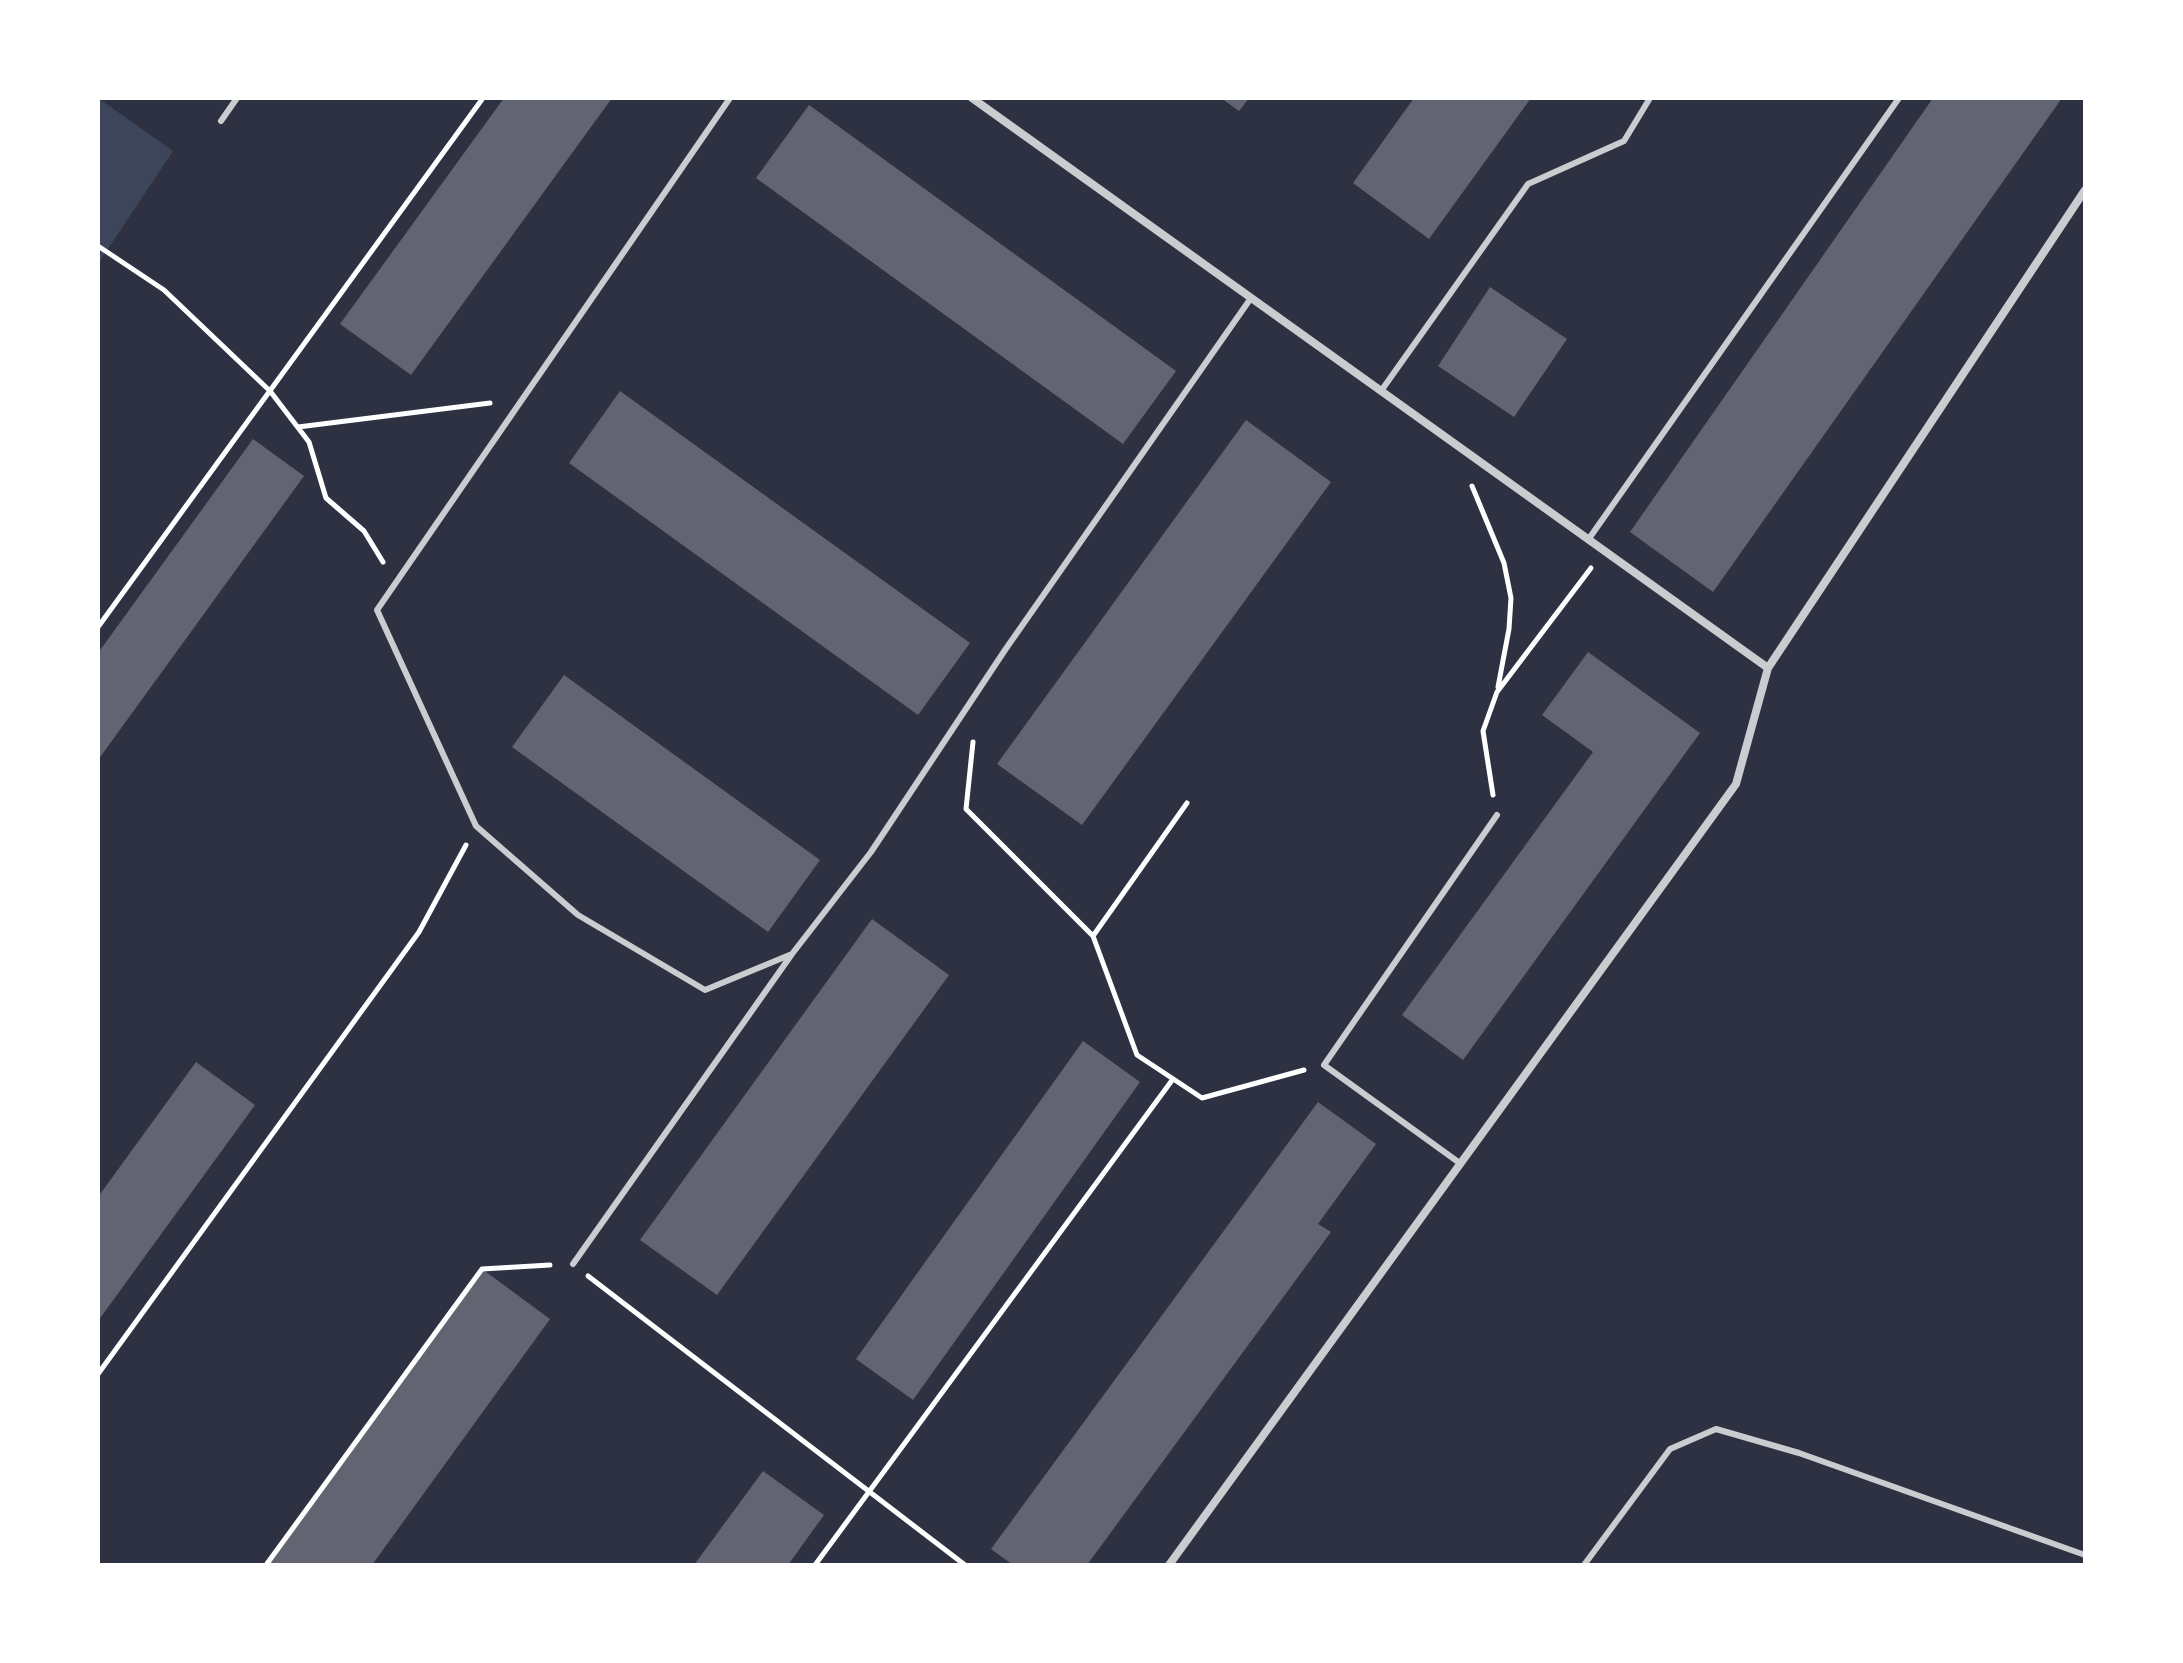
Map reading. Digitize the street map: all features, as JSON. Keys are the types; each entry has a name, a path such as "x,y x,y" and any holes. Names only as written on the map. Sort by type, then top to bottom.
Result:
{"street":[{"path":"972,98 1768,668"},
{"path":"1169,1565 1736,784 1768,668 2085,190"}],"lane":[{"path":"221,121 237,98"},
{"path":"730,98 377,610 476,826 578,915 705,990 792,954"},
{"path":"1381,391 1528,184 1624,141 1650,98"},
{"path":"1588,540 1899,98"},
{"path":"573,1264 792,954 871,852 1005,650 1251,298"},
{"path":"1461,1164 1324,1065 1497,815"},
{"path":"1584,1565 1670,1449 1716,1429 1799,1453 2085,1555"}],"path":[{"path":"98,627 483,98"},
{"path":"98,246 164,290 270,391 309,442 326,498 364,531 396,583"},
{"path":"297,427 522,400"},
{"path":"1464,450 1474,495 1504,563 1511,598 1509,629 1497,692 1483,731 1497,815"},
{"path":"1497,692 1604,551"},
{"path":"974,734 966,809 1093,936 1137,1055 1202,1098 1324,1065"},
{"path":"1093,936 1187,803"},
{"path":"98,1374 419,932 476,826"},
{"path":"815,1565 1173,1079"},
{"path":"266,1565 482,1269 573,1264 965,1565"}],"shaded area":[{"path":"98,98 173,151 98,264"}],"building":[{"path":"504,98 612,98 411,375 340,324"},
{"path":"1221,98 1249,98 1239,111"},
{"path":"1414,98 1531,98 1429,239 1353,183"},
{"path":"1933,98 2062,98 1713,592 1630,532"},
{"path":"809,105 1176,371 1123,444 756,178"},
{"path":"1490,287 1567,339 1514,417 1438,366"},
{"path":"620,391 970,643 918,715 569,463"},
{"path":"1246,420 1331,482 1082,825 997,764"},
{"path":"253,439 304,476 98,760 98,653"},
{"path":"1588,652 1700,733 1463,1060 1402,1015 1593,752 1542,715"},
{"path":"564,675 820,860 768,932 512,747"},
{"path":"872,919 949,975 717,1295 640,1240"},
{"path":"1083,1041 1140,1082 913,1400 856,1359"},
{"path":"196,1062 255,1105 98,1321 98,1197"},
{"path":"1318,1102 1376,1144 1318,1224 1331,1232 1087,1565 1013,1565 991,1549"},
{"path":"482,1269 550,1319 372,1565 267,1565"},
{"path":"763,1471 824,1515 788,1565 694,1565"}]}
